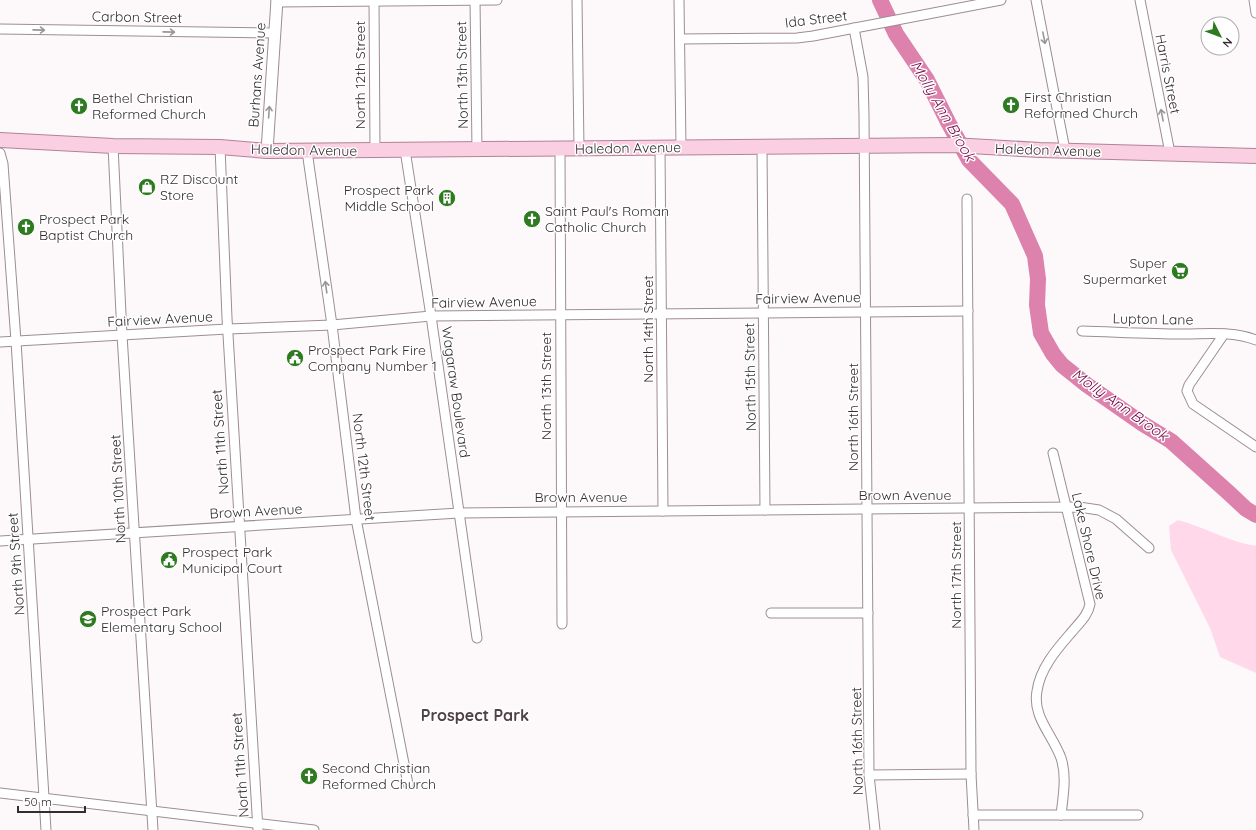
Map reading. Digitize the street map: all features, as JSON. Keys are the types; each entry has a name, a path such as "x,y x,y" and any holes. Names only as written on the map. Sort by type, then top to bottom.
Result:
{"main road":[{"name":"Haledon Avenue","path":"0,140 113,146 220,147 266,151 952,145 1256,156"}],"street":[{"name":"North 12th Street","path":"374,0 375,150"},
{"name":"North 13th Street","path":"475,0 477,150"},
{"path":"277,1 496,0"},
{"path":"577,0 579,149"},
{"path":"679,0 681,147"},
{"name":"Ida Street","path":"680,39 797,38 1001,0"},
{"path":"1036,0 1065,150"},
{"name":"Harris Street","path":"1140,0 1170,153"},
{"path":"1254,0 1256,13"},
{"name":"Burhans Avenue","path":"266,151 277,1"},
{"name":"North 16th Street","path":"854,28 863,78 869,775 876,830"},
{"name":"Carbon Street","path":"0,29 274,33"},
{"name":"North 10th Street","path":"113,146 122,335 153,830"},
{"name":"North 11th Street","path":"220,147 228,329 258,827"},
{"name":"North 15th Street","path":"762,147 765,510"},
{"name":"North 14th Street","path":"660,148 663,511"},
{"name":"North 13th Street","path":"560,149 562,624"},
{"name":"Wagaraw Boulevard","path":"405,150 431,316 477,638"},
{"name":"North 12th Street","path":"307,151 332,325 356,519 408,784"},
{"name":"North 9th Street","path":"0,153 3,164 16,342 46,830"},
{"name":"North 17th Street","path":"967,199 971,774 974,830"},
{"name":"Fairview Avenue","path":"0,342 228,329 332,325 431,316 968,311"},
{"name":"Lupton Lane","path":"1082,331 1224,334 1247,336 1256,340"},
{"path":"1224,334 1189,385 1187,391 1193,404 1256,447"},
{"name":"Lake Shore Drive","path":"1053,453 1090,604 1086,615 1069,635 1041,675 1036,691 1037,710 1061,759 1064,779 1061,816"},
{"name":"Brown Avenue","path":"0,540 459,513 1079,507 1099,510 1116,520 1149,548"},
{"path":"771,613 868,613"},
{"path":"869,775 971,774"},
{"path":"0,793 152,811 258,827 314,830"},
{"path":"973,815 1138,815"}],"shaded area":[{"path":"1178,520 1236,541 1256,546 1256,673 1220,657 1210,628 1171,550 1169,526"}],"waterway":[{"name":"Molly Ann Brook","path":"880,0 896,34 927,80 969,160 1012,204 1035,256 1038,279 1037,305 1041,333 1053,354 1062,365 1087,385 1143,424 1171,441 1246,509 1256,515"}],"place":[{"name":"First Christian Reformed Church","path":"1011,105"},
{"name":"Bethel Christian Reformed Church","path":"79,106"},
{"name":"RZ Discount Store","path":"147,187"},
{"name":"Prospect Park Middle School","path":"447,198"},
{"name":"Saint Paul's Roman Catholic Church","path":"532,219"},
{"name":"Prospect Park Baptist Church","path":"26,227"},
{"name":"Super Supermarket","path":"1180,271"},
{"name":"Prospect Park Fire Company Number 1","path":"295,358"},
{"name":"Prospect Park Municipal Court","path":"169,560"},
{"name":"Prospect Park Elementary School","path":"88,619"},
{"name":"Second Christian Reformed Church","path":"309,776"}],"district":[{"name":"Prospect Park","path":"475,715"}]}
